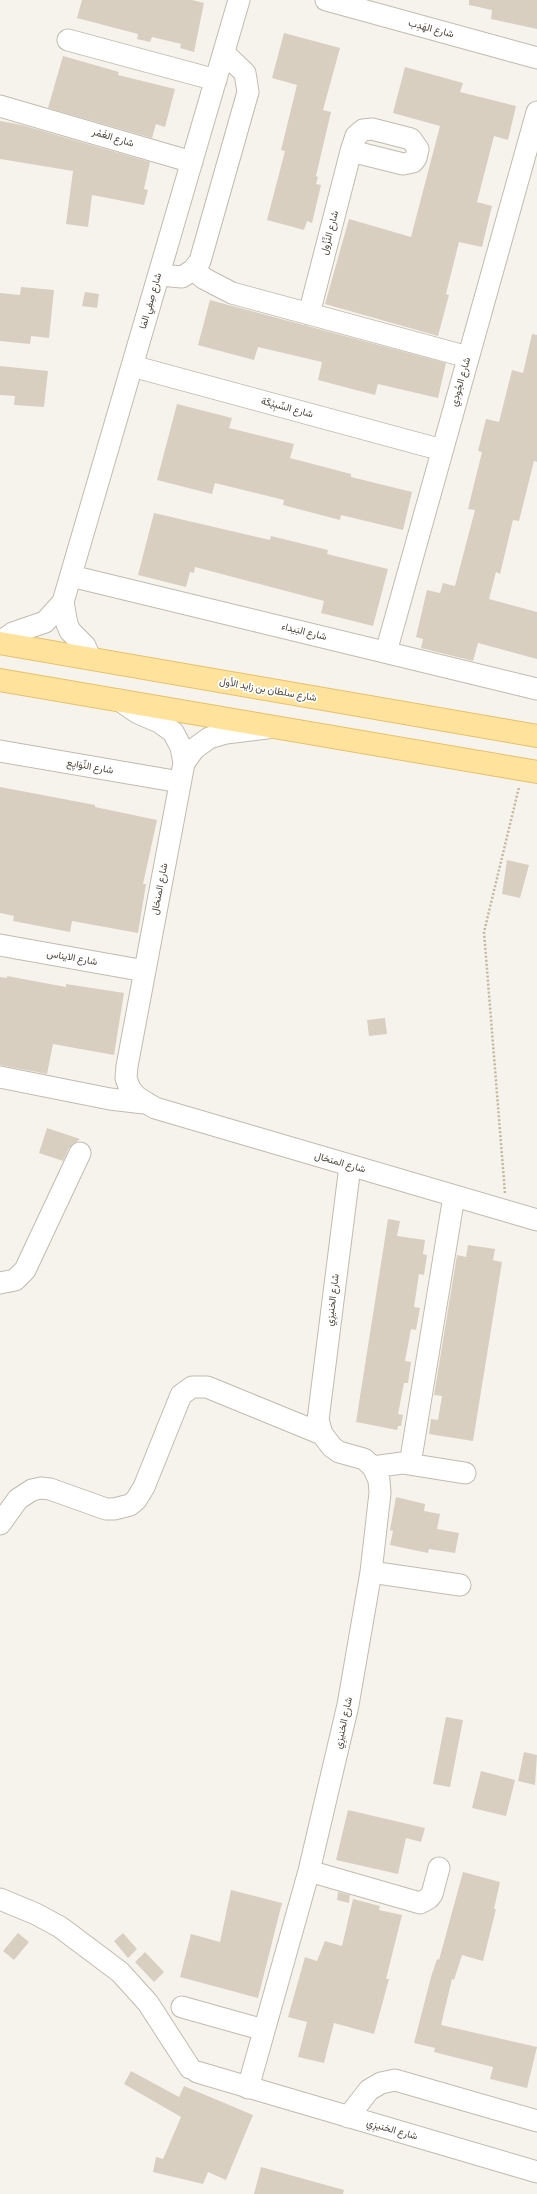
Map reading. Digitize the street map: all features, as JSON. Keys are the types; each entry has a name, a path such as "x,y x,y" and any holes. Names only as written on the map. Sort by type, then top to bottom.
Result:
{"main road":[{"name":"شارع سلطان بن زايد الأول","path":"0,642 90,659 537,736"},
{"path":"0,680 530,770"}],"street":[{"name":"شارع صِفِي المَا","path":"0,642 13,634 45,622 63,602 239,0"},
{"name":"شارع الهَدِب","path":"326,0 537,58"},
{"path":"68,40 216,80"},
{"path":"159,276 177,278 193,270 200,260 249,86 245,73 224,53"},
{"name":"شارع الغَمْر","path":"0,106 33,114 192,162"},
{"name":"شارع الجُودِي","path":"386,652 537,112"},
{"name":"شارع النِّزُول","path":"308,314 351,151"},
{"path":"193,270 205,279 232,293 468,357"},
{"name":"شارع السِّبِيْكَة","path":"132,366 442,450"},
{"name":"شارع البَيداء","path":"71,576 537,689"},
{"name":"شارع صِفِي المَا","path":"63,602 67,624 70,631 85,646 90,659"},
{"name":"شارع المنخال","path":"119,700 138,713 158,722 173,732 182,747 182,772 126,1066 126,1078 130,1089 144,1103"},
{"name":"شارع المنخال","path":"182,772 194,749 209,738 226,733 274,727"},
{"name":"شارع النِّوَايِع","path":"0,751 182,772"},
{"name":"شارع الايناس","path":"0,944 145,971"},
{"name":"شارع المنخال","path":"0,1077 110,1099 144,1103 155,1108 537,1220"},
{"path":"0,1283 15,1280 25,1270 80,1153"},
{"name":"شارع الخنيزِي","path":"322,1434 319,1427 318,1412 350,1166"},
{"path":"411,1459 454,1196"},
{"path":"0,1524 18,1499 32,1490 41,1488 50,1489 106,1509 114,1509 130,1505 136,1500 144,1487 181,1395 192,1387 207,1387 322,1434 326,1441 339,1452 364,1459 373,1467 411,1459 465,1473"},
{"name":"شارع الخنيزِي","path":"248,2088 309,1871 348,1705 371,1572 381,1486 373,1467"},
{"path":"371,1572 460,1585"},
{"path":"309,1871 420,1903 429,1898 432,1894 439,1868"},
{"name":"شارع الخنيزِي","path":"0,1899 36,1914 60,1927 120,1972 135,1987 158,2017 193,2070 248,2088 537,2172"},
{"path":"182,2007 264,2030"},
{"path":"348,2117 369,2090 381,2082 395,2080 537,2121"}],"path":[{"path":"506,1212 484,932 530,770"}],"building":[{"path":"82,0 192,0 204,3 194,52 180,48 181,44 152,37 150,42 137,39 138,34 77,18"},
{"path":"469,0 537,0 537,29 491,19 492,10 469,5"},
{"path":"284,33 340,48 323,110 331,112 316,176 318,177 316,184 321,185 312,223 307,221 304,230 267,220 285,151 281,150 297,85 272,78"},
{"path":"63,56 119,72 118,75 175,89 165,127 156,124 152,138 48,108"},
{"path":"405,67 463,83 460,92 516,106 508,140 494,136 477,202 492,206 482,247 459,242 446,294 449,295 438,336 325,304 349,219 411,237 440,126 393,113"},
{"path":"0,121 22,125 150,162 144,189 148,190 144,205 92,195 88,227 66,224 73,171 0,159"},
{"path":"21,287 54,290 49,338 31,336 30,344 0,341 0,293 20,295"},
{"path":"85,292 99,294 97,308 82,306"},
{"path":"210,300 446,363 438,398 378,384 375,395 318,380 322,362 258,347 254,360 198,345"},
{"path":"532,334 537,335 537,462 534,461 519,521 513,520 500,574 496,572 489,599 537,612 537,659 478,643 473,661 421,648 423,639 416,637 427,590 440,593 443,583 455,586 475,510 468,509 482,452 478,451 486,419 499,422 512,370 523,373"},
{"path":"0,366 48,371 44,407 14,405 15,396 0,395"},
{"path":"177,404 232,418 229,428 294,444 290,458 351,474 351,477 412,492 403,530 341,515 340,520 283,505 284,500 215,483 212,494 157,480"},
{"path":"154,513 270,540 271,536 328,550 327,554 388,569 373,626 321,613 324,601 195,567 194,573 190,572 186,587 138,575"},
{"path":"0,787 95,805 95,807 157,820 143,884 146,884 138,933 72,921 70,932 13,921 14,916 0,913"},
{"path":"507,860 529,865 520,898 502,894"},
{"path":"7,976 66,987 66,984 124,993 114,1055 53,1044 47,1074 0,1065 0,977 7,978"},
{"path":"385,1018 387,1034 369,1036 367,1020"},
{"path":"47,1128 80,1139 69,1148 63,1161 39,1153"},
{"path":"388,1219 400,1221 397,1236 425,1240 423,1254 427,1255 424,1275 419,1274 414,1307 420,1308 416,1330 411,1329 405,1361 411,1362 408,1383 404,1383 398,1414 403,1415 401,1426 398,1426 397,1430 356,1422"},
{"path":"468,1245 495,1249 493,1260 502,1262 473,1441 429,1434 431,1419 438,1420 442,1396 434,1395 457,1255 466,1257"},
{"path":"396,1497 425,1504 424,1511 440,1514 437,1529 459,1533 455,1553 429,1549 428,1553 390,1545 393,1531 390,1530"},
{"path":"446,1717 463,1720 450,1787 433,1784"},
{"path":"524,1752 537,1755 535,1785 518,1781"},
{"path":"481,1771 515,1780 506,1816 472,1808"},
{"path":"348,1810 425,1828 421,1842 406,1838 398,1874 336,1860"},
{"path":"463,1872 500,1882 494,1909 496,1909 483,1961 462,1955 454,1980 452,1979 441,2025 537,2047 527,2088 490,2079 493,2067 434,2052 435,2048 414,2043 431,1977 437,1959 439,1960"},
{"path":"231,1890 282,1903 258,1998 180,1977 191,1934 220,1942"},
{"path":"338,1892 350,1895 349,1903 337,1900"},
{"path":"353,1899 380,1906 379,1910 402,1915 386,1979 389,1979 374,2034 334,2023 324,2063 298,2057 307,2022 288,2017 305,1957 317,1961 325,1941 342,1946"},
{"path":"18,1933 29,1942 14,1960 3,1951"},
{"path":"123,1933 137,1949 128,1958 114,1941"},
{"path":"145,1952 164,1972 154,1982 135,1962"},
{"path":"131,2071 179,2097 184,2086 253,2115 226,2180 208,2172 203,2184 153,2172 156,2157 163,2159 181,2117 124,2084"},
{"path":"261,2167 344,2190 343,2194 254,2194"}]}
